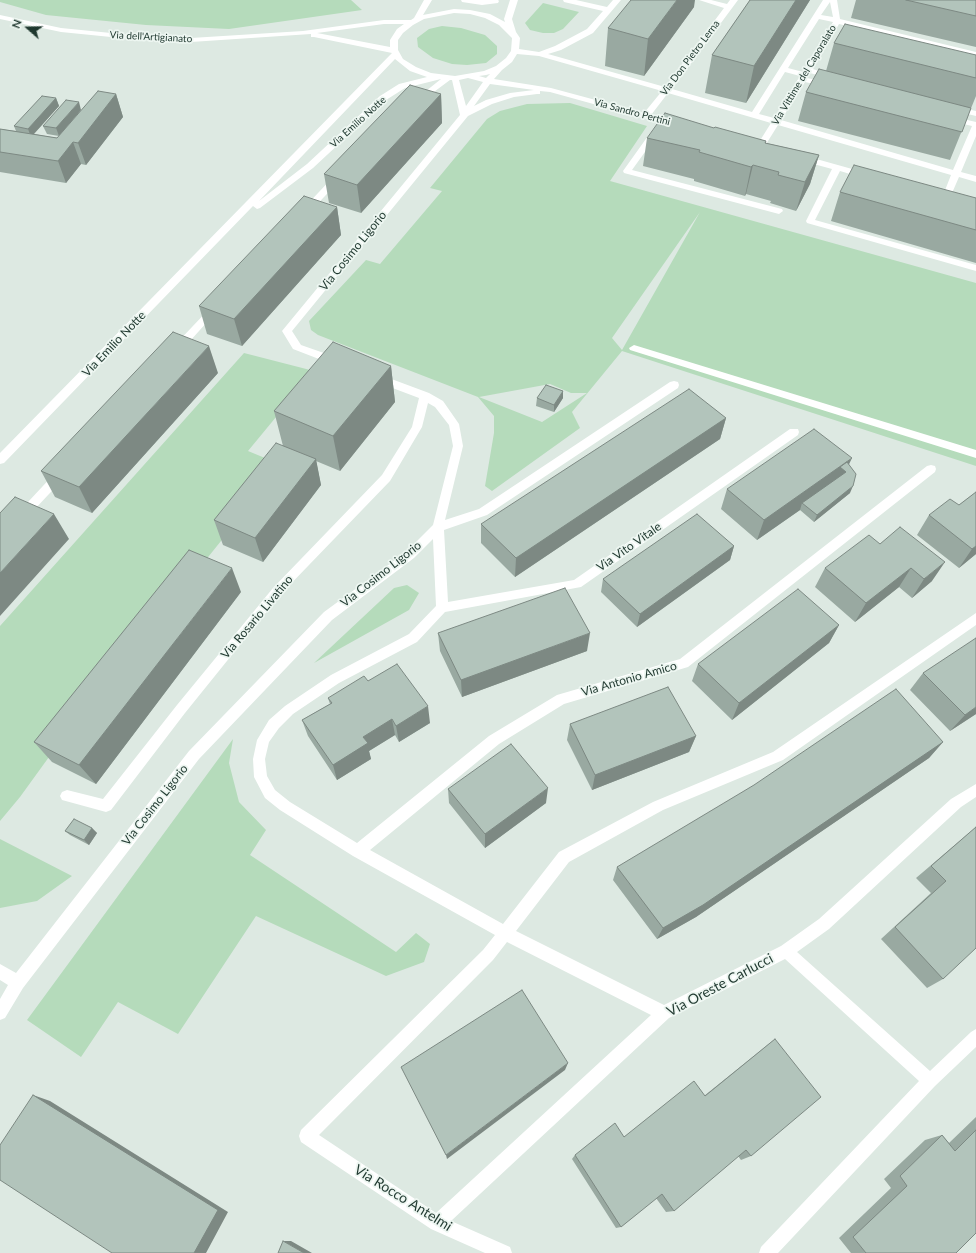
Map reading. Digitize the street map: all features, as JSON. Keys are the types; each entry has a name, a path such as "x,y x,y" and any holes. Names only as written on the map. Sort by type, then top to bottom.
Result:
{"street":[{"path":"414,21 428,0"},
{"path":"457,0 465,12"},
{"path":"465,0 482,3 496,0"},
{"path":"474,13 496,0"},
{"path":"512,32 508,19 514,0"},
{"path":"567,0 608,10"},
{"path":"540,54 558,48 590,31 618,0"},
{"path":"703,0 729,7"},
{"name":"Via Don Pietro Lerna","path":"646,115 667,90 734,0"},
{"path":"754,115 827,0"},
{"name":"Via Vittime del Caporalato","path":"760,147 805,74 833,36 837,21 833,0"},
{"path":"465,12 488,16 502,23 516,38 515,51 509,60 499,68 471,77 447,77 430,75 412,69 400,60 395,51 394,40 400,31 414,21 437,13 465,12"},
{"path":"816,16 976,54"},
{"name":"Via dell'Artigianato","path":"0,17 61,30 141,38 191,40 303,33 384,22 414,21"},
{"name":"Via dell'Artigianato","path":"303,33 395,51"},
{"name":"Via Emilio Notte","path":"0,460 378,73 395,51"},
{"path":"515,51 540,54 976,179"},
{"name":"Via Cosimo Ligorio","path":"347,366 297,347 287,330 464,115 499,68"},
{"path":"783,68 805,74 833,86"},
{"path":"805,74 839,78"},
{"path":"414,105 427,96 447,77"},
{"path":"447,77 464,115"},
{"name":"Via Emilio Notte","path":"228,227 310,166 383,98 402,86 447,77"},
{"name":"Via Sandro Pertini","path":"471,77 488,81 551,90 686,127"},
{"path":"413,83 426,90 427,96"},
{"name":"Via Cosimo Ligorio","path":"464,115 489,102 513,95 551,90"},
{"path":"946,106 976,114"},
{"path":"938,114 976,125 946,198"},
{"path":"664,120 627,171 779,211"},
{"path":"791,155 873,178"},
{"path":"837,168 810,221 976,268"},
{"path":"301,216 343,172"},
{"path":"169,358 222,301"},
{"path":"634,348 975,454"},
{"path":"368,374 425,396 439,404 454,424 458,446 438,527 442,608 413,638 335,679 289,710 274,724 263,740 259,759 261,777 270,794 285,806 358,851 505,933 664,1013"},
{"path":"438,527 483,512 674,385"},
{"name":"Via Rosario Livatino","path":"68,796 106,806 181,709 277,591 386,478 417,427 425,396"},
{"name":"Via Vito Vitale","path":"442,608 577,584 794,432"},
{"path":"0,539 65,469"},
{"name":"Via Antonio Amico","path":"358,851 494,740 561,698 684,663 931,469"},
{"name":"Via Cosimo Ligorio","path":"0,1013 18,983 194,755 328,616 410,555 438,527"},
{"path":"505,933 564,857 658,806 778,756 976,618"},
{"name":"Via Oreste Carlucci","path":"437,1223 664,1013 786,951 824,924 956,803 976,790"},
{"name":"Via Rocco Antelmi","path":"504,1253 437,1223 307,1136 488,955 505,933"},
{"path":"786,951 930,1081"},
{"path":"0,971 18,983"},
{"path":"767,1253 930,1081 976,1037"}],"green space":[{"path":"0,0 351,0 362,10 229,29 146,25 46,15 0,2"},
{"path":"543,3 579,12 563,29 554,33 543,33 530,30 525,23"},
{"path":"442,26 461,28 485,35 497,46 497,54 486,63 467,65 452,64 433,58 418,47 417,38 429,29"},
{"path":"570,103 647,126 610,181 976,283 976,466 622,351 572,412 580,428 492,491 485,486 494,433 494,416 478,397 318,335 311,330 309,321 366,260 380,264 442,191 430,188 487,119 500,111 527,104","holes":["700,212 622,350 612,338","550,384 571,393 587,393 542,422 479,397"]},
{"path":"244,353 314,371 248,451 282,465 62,739 20,797 0,821 0,626"},
{"path":"407,585 419,593 409,610 314,663 394,588"},
{"path":"233,739 229,763 239,802 266,830 250,855 396,952 416,933 430,944 424,962 386,976 256,916 178,1034 118,1002 81,1057 27,1020"},
{"path":"0,839 72,876 37,901 0,908"}],"building":[{"path":"631,0 677,0 648,39 608,28"},
{"path":"750,0 796,0 754,66 712,55"},
{"path":"906,0 976,0 976,16"},
{"path":"845,24 976,55 976,78 834,43"},
{"path":"819,69 971,108 962,132 806,92"},
{"path":"410,85 441,94 357,185 324,174"},
{"path":"98,91 116,94 78,143 73,142 58,161 0,152 0,129 57,138"},
{"path":"42,96 56,98 28,129 14,126"},
{"path":"66,100 79,102 56,128 43,126"},
{"path":"665,113 714,128 715,127 766,141 765,143 819,155 805,182 778,175 779,172 753,165 751,167 699,152 700,150 647,138"},
{"path":"854,165 976,198 976,230 840,192"},
{"path":"304,196 337,207 234,319 199,306"},
{"path":"173,332 209,346 79,487 41,471"},
{"path":"333,342 391,366 333,436 274,411"},
{"path":"546,385 563,391 554,405 537,398"},
{"path":"689,389 726,418 516,558 481,524"},
{"path":"814,429 852,458 764,520 727,489"},
{"path":"276,443 316,459 255,538 214,520"},
{"path":"847,462 856,474 853,486 817,515 802,503 846,472 840,467"},
{"path":"976,492 976,546 972,549 929,515 950,499 959,505"},
{"path":"15,497 54,514 0,573 0,513"},
{"path":"697,514 734,546 640,614 603,579"},
{"path":"900,527 945,562 924,579 911,568 866,603 825,568 869,535 880,544"},
{"path":"189,550 232,568 79,765 34,742"},
{"path":"565,588 590,633 461,680 438,633"},
{"path":"798,589 839,625 739,703 698,664"},
{"path":"976,638 976,707 965,715 923,673"},
{"path":"397,664 428,706 396,726 392,719 363,737 368,743 333,765 302,720 332,703 328,698 364,676 368,681"},
{"path":"668,687 696,736 595,775 570,724"},
{"path":"896,689 943,742 703,905 663,928 617,867 754,785"},
{"path":"511,744 548,788 485,834 448,789"},
{"path":"74,819 92,828 84,840 65,831"},
{"path":"976,827 976,948 943,979 895,927 946,881 931,866"},
{"path":"522,990 568,1063 446,1155 401,1067"},
{"path":"775,1039 821,1097 751,1156 746,1150 674,1211 662,1194 621,1227 575,1155 615,1123 624,1137 694,1081 705,1096"},
{"path":"33,1095 218,1210 194,1253 112,1253 0,1180 0,1145"},
{"path":"976,1130 976,1233 956,1253 866,1253 853,1237 907,1186 900,1176 942,1135 955,1151"},
{"path":"283,1241 304,1253 278,1253"}]}
